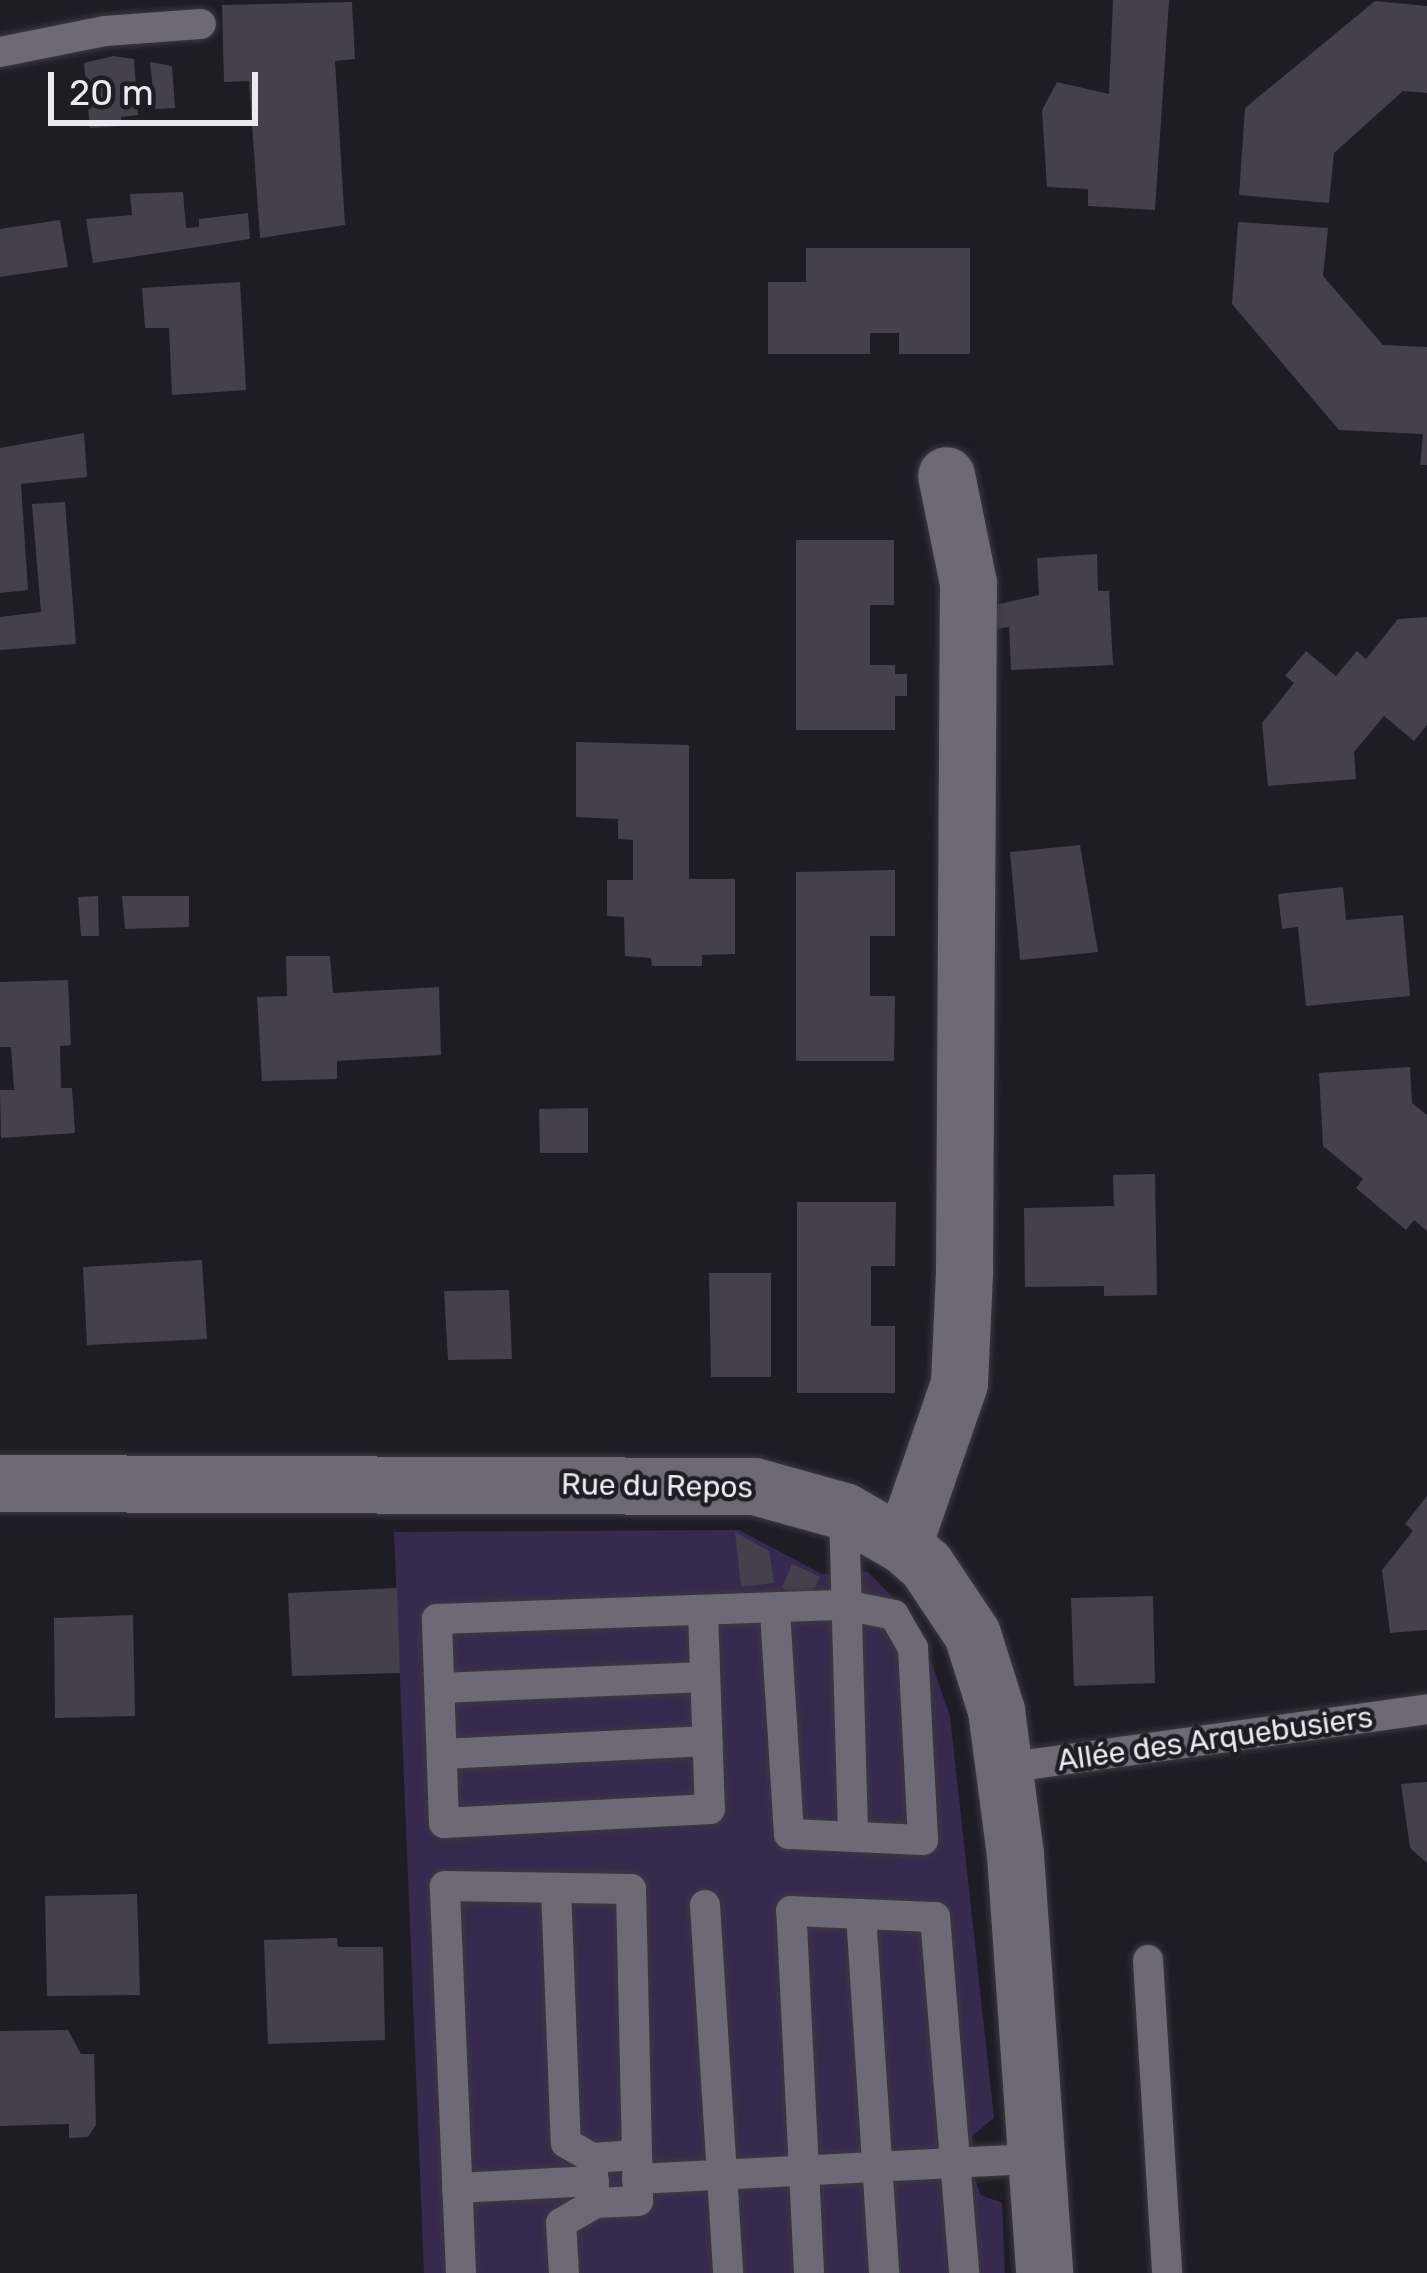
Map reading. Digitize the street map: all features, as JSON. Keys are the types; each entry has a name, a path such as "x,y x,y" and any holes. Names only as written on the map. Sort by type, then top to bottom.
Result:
{"street":[{"path":"903,1545 959,1383 962,1316 968,583 946,475"},
{"name":"Rue du Repos","path":"0,1483 717,1483 844,1511 903,1545 926,1565 972,1634 987,1669 1004,1768 1044,2273"}],"lane":[{"path":"0,52 105,31 201,24"},
{"path":"844,1511 853,1837"},
{"path":"703,1612 710,1809 444,1823 437,1619 845,1605 894,1615 914,1648 923,1840 789,1834 775,1610"},
{"path":"440,1688 706,1678"},
{"name":"Allée des Arquebusiers","path":"1004,1768 1427,1708"},
{"path":"442,1754 708,1742"},
{"path":"461,2273 445,1886 632,1889 641,2129 638,2201 594,2181 566,2143 556,1888"},
{"path":"706,1905 728,2273"},
{"path":"809,2273 791,1911 935,1917 964,2273"},
{"path":"861,1913 884,2273"},
{"path":"1148,1960 1167,2273"},
{"path":"458,2188 594,2181 636,2167 722,2175 1037,2159"},
{"path":"564,2273 561,2223 594,2181"}],"shaded area":[{"path":"739,1530 822,1574 868,1572 903,1608 933,1667 950,1716 994,2118 972,2136 974,2177 981,2195 1002,2203 1005,2273 424,2273 394,1532"}],"building":[{"path":"1113,0 1169,0 1155,210 1088,206 1088,189 1047,187 1042,110 1057,82 1109,94"},
{"path":"1375,1 1427,6 1427,93 1403,91 1334,153 1329,203 1239,195 1245,108"},
{"path":"352,2 355,59 335,61 345,225 260,238 249,81 224,82 222,5"},
{"path":"113,56 134,59 138,115 121,117 122,126 90,128 84,63"},
{"path":"150,62 172,66 175,108 155,109"},
{"path":"183,192 186,228 199,227 199,219 248,213 250,239 93,263 86,219 132,215 130,194"},
{"path":"60,220 68,267 0,277 0,229"},
{"path":"1238,222 1328,228 1323,276 1383,345 1427,347 1427,465 1420,465 1423,434 1339,430 1232,304"},
{"path":"806,248 970,248 970,354 899,354 899,333 870,333 870,354 768,354 768,282 806,282"},
{"path":"240,282 246,390 172,395 169,328 145,328 142,288"},
{"path":"84,433 87,477 21,484 28,590 0,593 0,448"},
{"path":"65,502 76,644 0,650 0,617 41,612 32,504"},
{"path":"796,540 894,540 894,605 870,605 870,665 895,665 895,674 907,674 907,696 895,696 895,730 796,730"},
{"path":"1097,554 1098,591 1109,591 1113,665 1011,670 1009,627 997,629 995,605 1039,595 1037,558"},
{"path":"1427,617 1427,725 1414,741 1384,716 1354,752 1356,779 1268,786 1262,723 1294,683 1285,676 1306,651 1336,676 1357,651 1366,659 1398,619"},
{"path":"576,742 689,745 689,879 735,879 735,954 702,955 702,966 652,966 651,958 625,956 624,917 607,916 607,880 633,880 633,840 618,839 618,819 576,817"},
{"path":"1080,845 1098,952 1020,960 1010,852"},
{"path":"895,870 895,936 870,936 870,996 895,996 894,1061 796,1061 796,872"},
{"path":"1343,887 1346,920 1403,915 1410,996 1306,1006 1298,927 1282,929 1278,894"},
{"path":"98,896 99,936 81,936 78,897"},
{"path":"122,896 189,896 189,927 125,929"},
{"path":"286,956 330,956 333,993 439,987 441,1055 337,1061 337,1079 262,1081 257,997 287,996"},
{"path":"68,980 71,1045 60,1046 61,1088 72,1088 75,1133 1,1138 0,1090 14,1090 11,1047 0,1047 0,982"},
{"path":"1410,1067 1412,1103 1427,1115 1427,1231 1414,1220 1406,1230 1356,1188 1363,1179 1323,1146 1319,1073"},
{"path":"588,1108 588,1153 540,1153 539,1109"},
{"path":"1155,1174 1157,1295 1104,1296 1104,1286 1025,1287 1024,1208 1114,1206 1113,1175"},
{"path":"797,1202 896,1202 895,1266 871,1266 871,1326 895,1326 895,1393 797,1393"},
{"path":"202,1260 207,1339 87,1345 83,1267"},
{"path":"709,1273 771,1273 771,1377 711,1377"},
{"path":"509,1290 512,1359 448,1360 444,1291"},
{"path":"1427,1496 1427,1630 1390,1633 1382,1570 1413,1531 1405,1524"},
{"path":"735,1532 769,1551 774,1583 741,1587"},
{"path":"792,1564 820,1577 808,1602 782,1588"},
{"path":"397,1588 400,1673 292,1676 288,1593"},
{"path":"1153,1596 1155,1683 1074,1686 1071,1598"},
{"path":"133,1615 135,1716 55,1718 54,1618"},
{"path":"1427,1782 1427,1863 1410,1848 1401,1784"},
{"path":"137,1894 140,1995 47,1996 45,1896"},
{"path":"337,1938 338,1947 383,1947 385,2040 268,2044 264,1940"},
{"path":"68,2030 81,2054 94,2054 96,2125 88,2137 69,2138 69,2124 0,2126 0,2031"}]}
